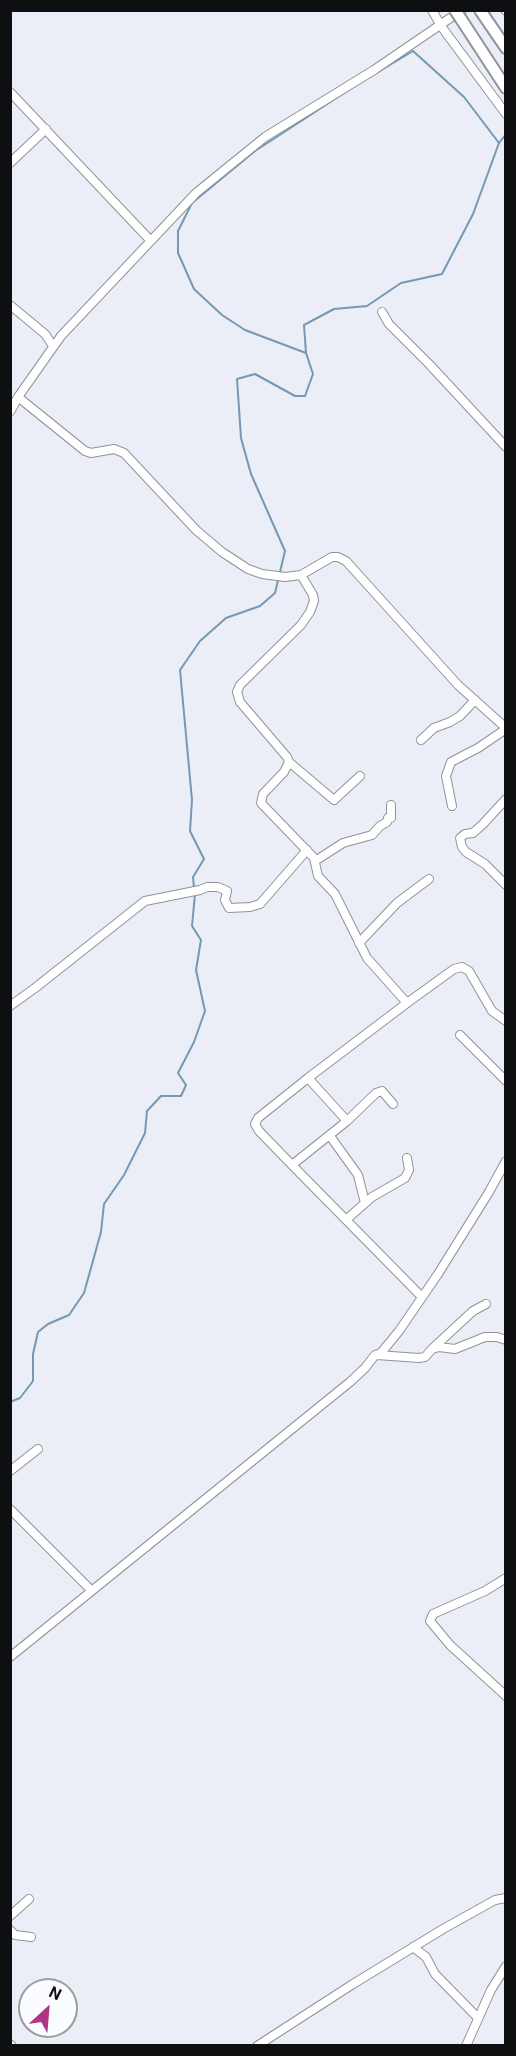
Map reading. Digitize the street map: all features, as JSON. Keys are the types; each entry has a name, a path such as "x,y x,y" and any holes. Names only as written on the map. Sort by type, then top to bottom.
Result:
{"highway":[{"path":"480,10 506,48"},
{"path":"460,13 506,88"}],"street":[{"path":"432,10 441,26 506,114"},
{"path":"10,412 53,346 196,193 266,137 460,13"},
{"path":"10,92 150,240"},
{"path":"10,163 46,129"},
{"path":"10,304 45,334 53,346"},
{"path":"382,312 389,324 506,447"},
{"path":"18,397 86,451 91,453 114,449 124,453 196,530 233,560 248,568 273,577 285,578 301,575 332,557 346,561 458,685 506,729 450,764 446,776 452,806"},
{"path":"301,575 313,595 314,601 310,612 301,625 240,685 237,695 240,702 289,762 334,800 360,776"},
{"path":"421,740 434,728 460,716 475,700"},
{"path":"289,762 284,772 263,794 261,803 307,850 315,861 318,876 335,894 367,958 407,1003"},
{"path":"506,799 483,824 460,838 466,852 485,864 506,885"},
{"path":"315,861 343,843 372,835 387,822 388,818 391,818 391,805"},
{"path":"10,1006 145,901 207,887 218,887 227,891 225,900 229,908 260,904 307,850"},
{"path":"358,943 397,903 429,879"},
{"path":"420,1294 259,1131 255,1124 258,1118 308,1078 454,969 462,967 469,971 492,1011 506,1022"},
{"path":"460,1035 506,1080"},
{"path":"308,1078 346,1122"},
{"path":"292,1165 330,1136 376,1093 382,1091 393,1104"},
{"path":"330,1136 358,1175 365,1203"},
{"path":"347,1219 385,1188 405,1178 409,1170 407,1158"},
{"path":"10,1657 350,1382 375,1355 381,1353 474,1216 506,1161"},
{"path":"375,1355 425,1357 473,1311 486,1304"},
{"path":"432,1349 439,1347 455,1349 485,1337 506,1340"},
{"path":"10,1471 38,1449"},
{"path":"10,1509 91,1590"},
{"path":"506,1578 485,1591 433,1614 430,1618 430,1623 450,1645 506,1696"},
{"path":"257,2046 413,1947 495,1900 506,1898"},
{"path":"10,1916 29,1899"},
{"path":"10,1930 15,1935 31,1937"},
{"path":"413,1947 426,1957 435,1974 478,2018"},
{"path":"466,2046 506,1966"}],"waterway":[{"path":"306,353 245,330 222,315 194,289 178,253 178,231 192,203 255,151 413,51 464,97 499,143"},
{"path":"194,888 193,877 204,859 190,831 192,800 180,670 200,641 226,618 260,606 275,593 285,551 251,474 241,438 237,379 255,374 295,396 305,396 313,374 306,353 304,325 334,309 367,306 401,283 442,274 473,214 499,143 506,134"},
{"path":"10,1402 20,1398 33,1381 33,1354 38,1332 48,1324 69,1315 84,1293 101,1232 104,1204 124,1175 145,1133 147,1111 161,1096 181,1096 186,1085 178,1073 194,1042 205,1011 196,970 201,940 192,926 195,894"}]}
